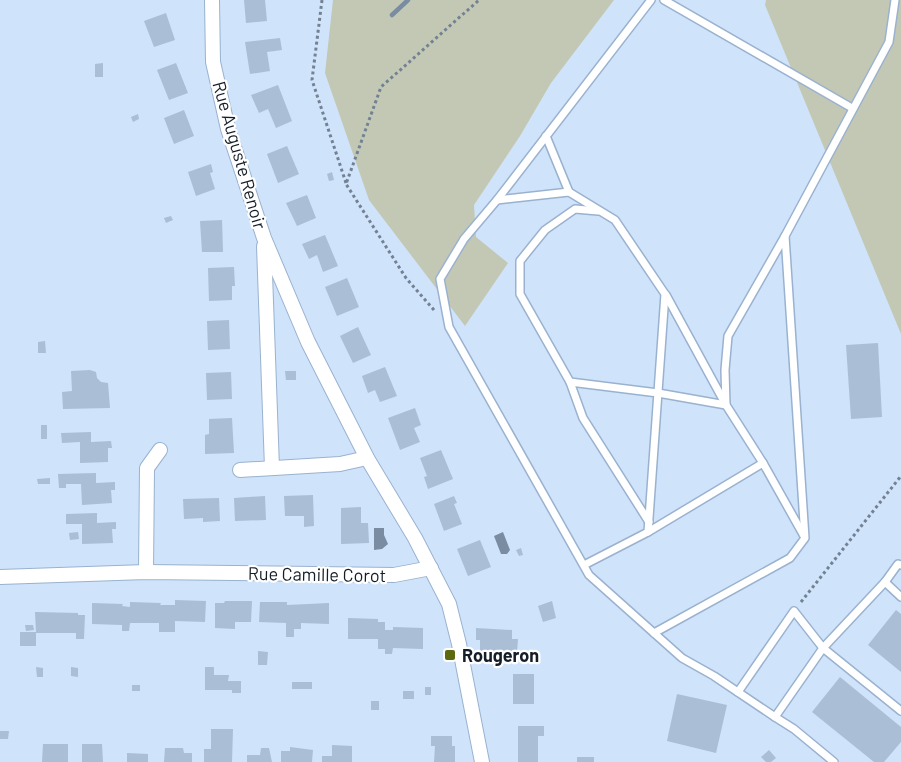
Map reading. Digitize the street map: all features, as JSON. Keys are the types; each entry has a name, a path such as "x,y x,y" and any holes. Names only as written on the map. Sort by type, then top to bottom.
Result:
{"street":[{"name":"Rue Auguste Renoir","path":"212,0 213,62 228,129 264,238 308,342 367,458 431,568"},
{"name":"Rue Auguste Renoir","path":"264,238 272,468"},
{"path":"146,572 147,468 160,450"},
{"path":"240,470 340,464 367,458"},
{"path":"431,568 449,604 482,762"},
{"name":"Rue Camille Corot","path":"0,577 146,572 394,575 431,568"}],"lane":[{"path":"651,0 497,200 464,238 440,279 449,327 589,574 682,658 714,676 794,729 834,762"},
{"path":"664,0 852,108"},
{"path":"726,405 725,370 728,336 785,236 889,42 895,0"},
{"path":"546,136 569,192 615,220 665,294 726,405 763,463 806,538"},
{"path":"497,200 569,192"},
{"path":"600,211 575,209 545,230 520,261 520,294 570,382 583,418 649,522"},
{"path":"654,633 790,558 806,538 785,236"},
{"path":"648,532 665,294"},
{"path":"570,382 658,393 726,405"},
{"path":"584,565 648,532 763,463"},
{"path":"775,717 823,648 885,582 898,564 901,566"},
{"path":"885,582 901,597"},
{"path":"738,692 794,611 823,648 901,711"}],"path":[{"path":"322,0 312,81 346,184 406,278 449,327"},
{"path":"346,184 381,87 479,0"},
{"path":"794,611 901,476"}],"green space":[{"path":"333,0 614,0 551,83 520,136 474,205 476,237 508,263 465,326 369,200 325,73"},
{"path":"766,0 901,0 901,334 765,5"}],"water":[{"path":"374,528 384,528 388,544 382,549 374,550"},
{"path":"503,532 510,550 507,554 501,554 494,536"}],"building":[{"path":"244,0 265,0 267,21 246,23"},
{"path":"166,13 175,40 154,47 144,21"},
{"path":"280,38 282,50 267,52 270,71 250,74 245,42"},
{"path":"103,63 103,77 95,77 95,64"},
{"path":"176,63 188,93 169,100 157,70"},
{"path":"278,85 292,121 276,128 268,109 259,113 251,95"},
{"path":"184,110 194,136 174,144 164,118"},
{"path":"138,114 139,119 133,122 131,117"},
{"path":"287,146 299,174 278,183 267,154"},
{"path":"211,164 213,172 210,173 215,189 196,196 188,172"},
{"path":"332,172 334,180 329,181 327,174"},
{"path":"307,195 316,218 297,226 286,203"},
{"path":"171,216 173,220 166,223 164,218"},
{"path":"222,220 223,252 202,252 200,221"},
{"path":"325,235 338,266 323,272 317,255 309,259 302,244"},
{"path":"234,267 235,286 232,286 232,300 209,301 208,268"},
{"path":"347,278 359,307 337,316 325,287"},
{"path":"229,320 230,349 208,350 207,321"},
{"path":"358,327 371,355 353,363 340,336"},
{"path":"45,341 46,353 38,353 38,342"},
{"path":"878,343 882,417 851,419 846,345"},
{"path":"385,367 397,396 380,402 375,390 368,393 362,376"},
{"path":"71,371 96,372 101,382 108,383 110,408 63,409 62,392 72,391"},
{"path":"285,371 296,371 296,380 286,380"},
{"path":"231,372 232,399 207,400 206,373"},
{"path":"415,408 421,425 414,428 420,442 400,450 388,418"},
{"path":"232,418 234,453 205,454 205,435 209,434 209,419"},
{"path":"41,425 47,425 47,439 41,439"},
{"path":"91,432 91,442 111,441 112,448 108,448 108,462 80,463 80,442 62,443 61,433"},
{"path":"441,450 453,479 428,489 424,477 427,476 420,458"},
{"path":"96,473 96,483 115,482 115,490 111,490 112,503 82,505 81,484 66,484 66,488 59,488 58,474"},
{"path":"50,478 50,484 38,484 37,479"},
{"path":"313,495 314,526 304,527 304,516 285,516 284,496"},
{"path":"265,496 266,520 235,521 234,498"},
{"path":"454,496 457,503 454,504 462,524 444,531 434,504"},
{"path":"219,498 220,521 203,522 203,518 184,519 183,499"},
{"path":"361,507 361,523 368,523 369,543 341,544 341,508"},
{"path":"97,513 97,523 116,522 116,529 112,529 113,543 82,544 82,524 66,524 66,514"},
{"path":"78,532 79,539 70,540 69,533"},
{"path":"480,540 491,567 468,576 457,549"},
{"path":"521,548 523,555 519,556 516,550"},
{"path":"175,600 206,601 205,622 175,621 175,632 159,632 159,623 130,623 129,631 122,631 122,625 92,624 92,603 123,604 122,606 130,607 130,602 175,605"},
{"path":"252,601 251,622 235,622 235,629 215,628 215,603"},
{"path":"552,601 556,618 543,622 538,606"},
{"path":"260,602 287,602 287,605 329,603 329,624 301,623 301,629 294,629 294,637 286,637 286,623 259,622"},
{"path":"896,610 901,614 901,672 868,645"},
{"path":"35,612 85,615 84,639 76,639 76,633 36,633 36,646 20,646 20,632 36,632"},
{"path":"348,618 378,619 378,622 385,622 385,630 393,630 393,627 423,628 423,649 393,648 392,654 385,654 385,649 378,649 378,639 348,639"},
{"path":"25,625 33,625 34,630 26,631"},
{"path":"476,628 512,630 512,639 518,639 517,653 480,651 480,640 476,640"},
{"path":"258,651 268,652 267,665 258,665"},
{"path":"36,667 43,668 43,677 37,677"},
{"path":"71,667 78,668 78,677 71,676"},
{"path":"205,667 214,667 214,675 229,675 228,681 241,681 241,693 232,693 232,690 205,690"},
{"path":"513,674 534,674 534,704 513,704"},
{"path":"840,677 901,727 901,742 884,762 874,762 812,712"},
{"path":"292,682 312,682 312,689 292,689"},
{"path":"132,685 140,685 140,691 132,691"},
{"path":"425,687 431,687 431,695 425,695"},
{"path":"403,691 414,691 414,699 403,699"},
{"path":"677,694 727,705 716,753 667,741"},
{"path":"371,701 379,701 379,710 371,710"},
{"path":"518,726 544,726 544,736 538,736 538,762 518,762"},
{"path":"211,729 233,729 232,762 204,762 204,749 211,749"},
{"path":"0,731 9,731 8,739 0,739"},
{"path":"431,736 452,736 452,746 455,746 455,762 434,762 435,746 431,746"},
{"path":"43,744 68,744 68,762 42,762"},
{"path":"82,744 102,744 103,762 82,762"},
{"path":"332,745 352,746 352,762 322,762 322,756 332,756"},
{"path":"290,747 313,750 312,762 281,762 281,751 290,751"},
{"path":"165,748 183,748 184,753 192,753 192,762 164,762"},
{"path":"261,748 269,748 272,762 247,762 247,755 260,755"},
{"path":"769,750 776,758 771,762 766,762 761,757"},
{"path":"127,753 148,754 148,762 127,762"},
{"path":"577,757 594,757 594,762 577,762"}],"waterway":[{"path":"392,15 408,0"}],"place":[{"name":"Rougeron","path":"450,655"}]}
